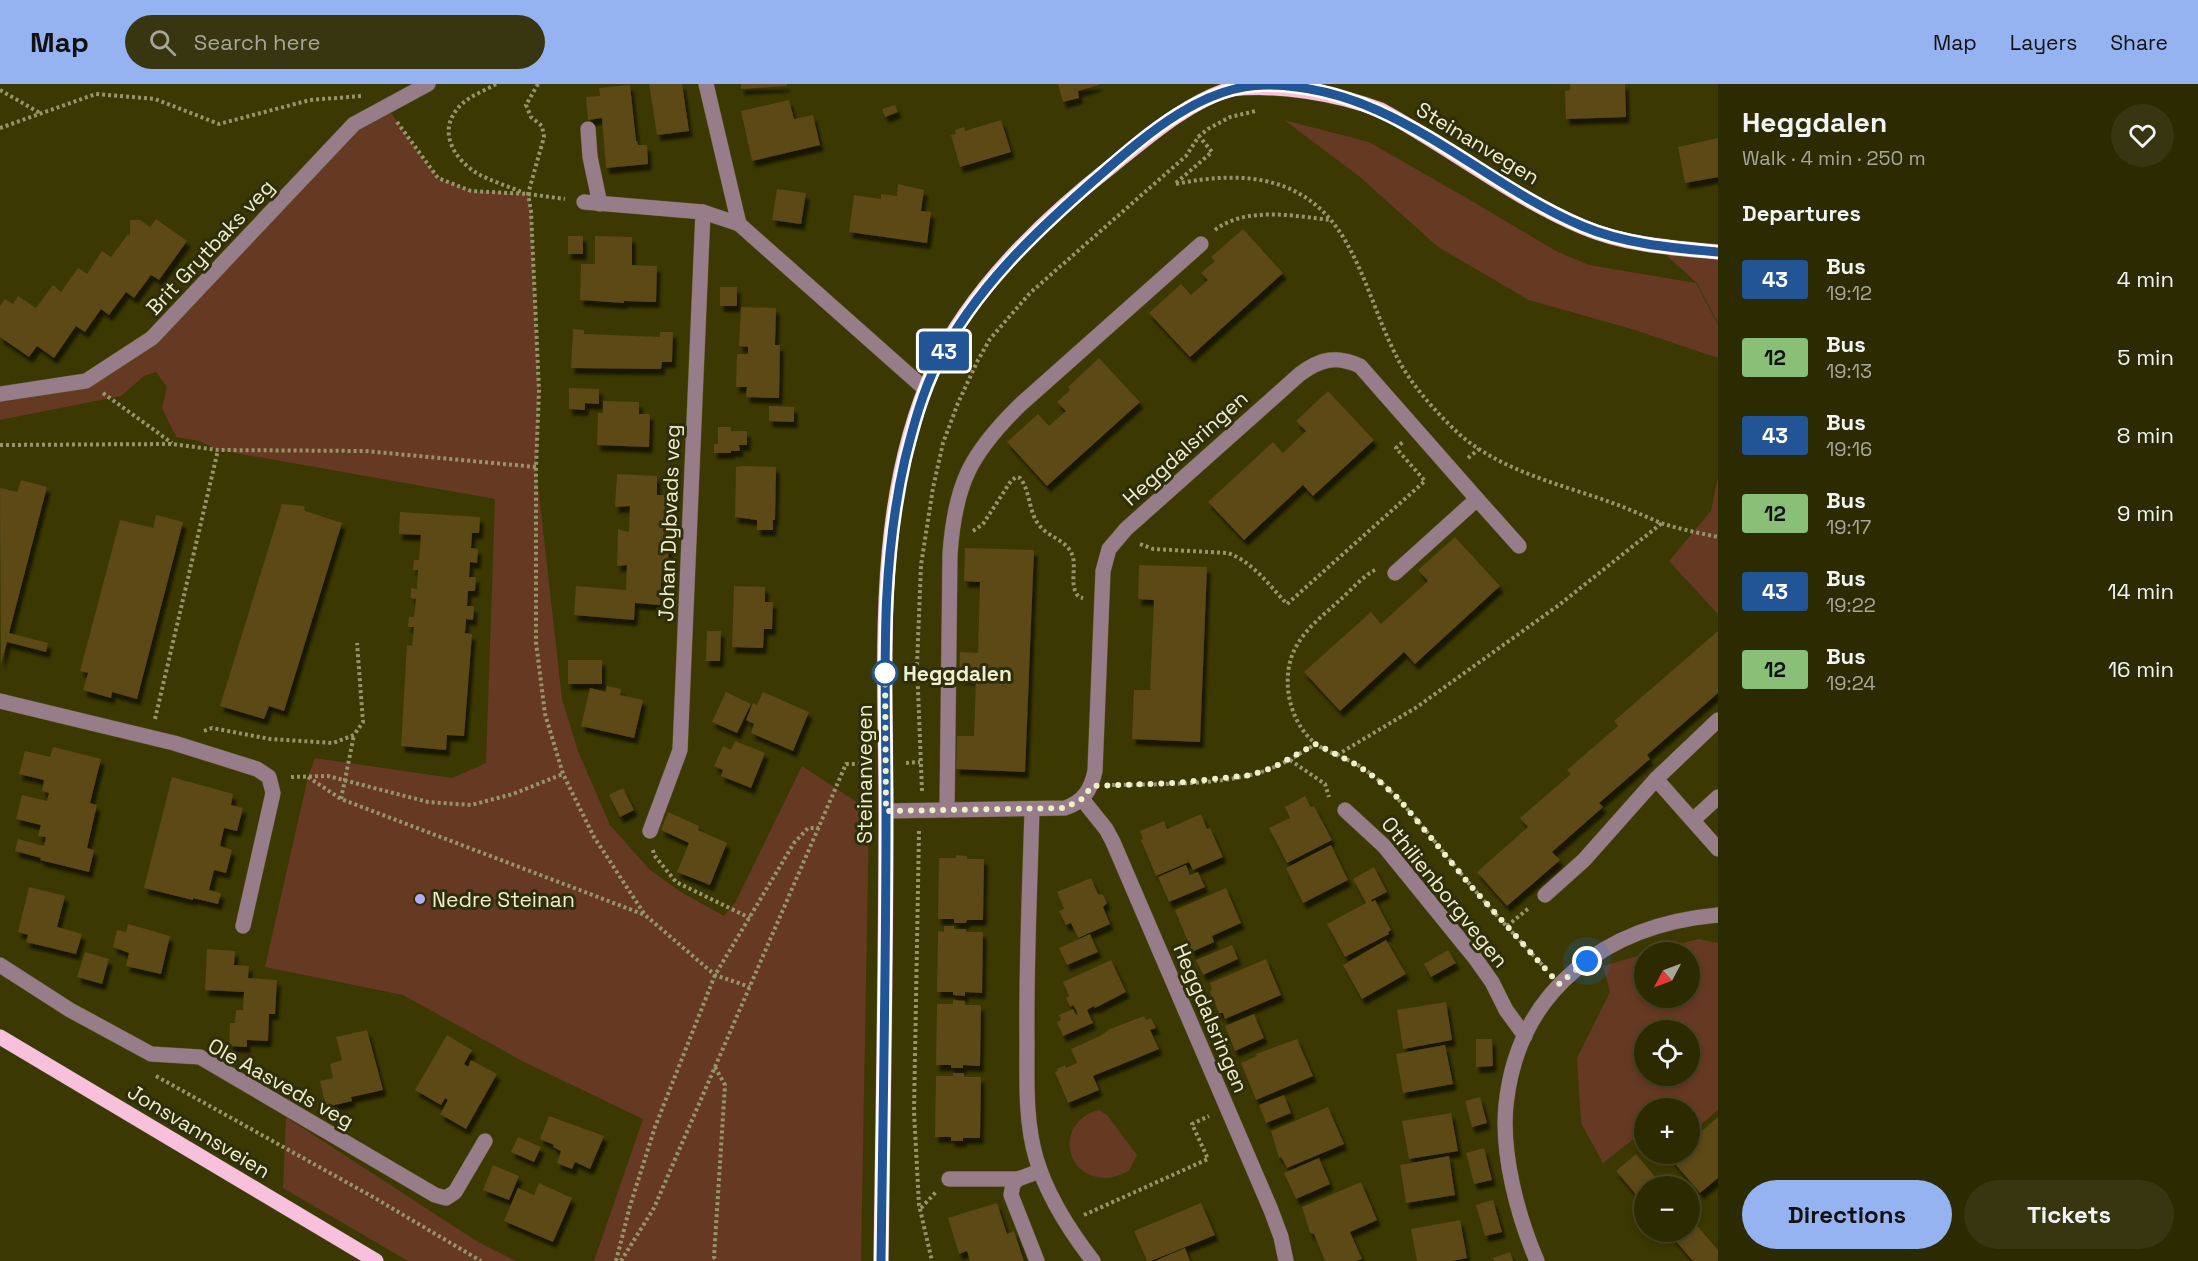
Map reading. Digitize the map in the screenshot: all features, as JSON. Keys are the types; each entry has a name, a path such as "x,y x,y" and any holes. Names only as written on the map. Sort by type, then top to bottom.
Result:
{"main road":[{"name":"Steinanvegen","path":"881,1261 886,811 885,608 891,539 910,437 926,389 948,344 975,301 1027,242 1082,191 1153,133 1183,112 1229,87 1251,85 1292,86 1351,99 1381,110 1495,179 1585,228 1617,238 1655,245 1718,252"},
{"name":"Jonsvannsveien","path":"0,1037 376,1261"}],"street":[{"name":"Brit Grytbaks veg","path":"0,394 86,381 152,338 354,124 428,84"},
{"path":"706,84 739,224"},
{"path":"588,129 590,157 600,204"},
{"path":"584,202 703,212 739,224 926,389"},
{"name":"Johan Dybvads veg","path":"650,831 680,750 703,212"},
{"path":"947,810 952,530 960,490 971,465 996,429 1201,244"},
{"name":"Heggdalsringen","path":"1092,786 1095,771 1102,599 1105,558 1109,549 1126,529 1313,364 1325,359 1348,360 1360,366 1519,546"},
{"path":"1395,573 1477,499"},
{"path":"0,701 174,743 257,769 269,777 273,793 243,926"},
{"path":"1545,895 1584,860 1656,779 1718,720"},
{"path":"1656,779 1718,849"},
{"path":"886,811 1065,808 1082,799 1092,786"},
{"path":"1693,820 1718,797"},
{"name":"Heggdalsringen","path":"1082,799 1106,829 1113,842 1271,1210 1281,1237 1286,1261"},
{"path":"1032,808 1027,1008 1027,1104 1031,1136 1040,1171 1053,1200 1093,1261"},
{"name":"Othilienborgvegen","path":"1345,810 1384,846 1475,958 1492,982 1506,1010 1525,1036"},
{"path":"1538,1261 1530,1244 1518,1204 1509,1167 1506,1130 1509,1084 1516,1057 1525,1036 1545,1001 1559,984 1587,961 1624,938 1667,922 1718,915"},
{"name":"Ole Aasveds veg","path":"0,965 70,1010 151,1054 200,1058 435,1195 446,1198 455,1192 485,1141"},
{"path":"949,1179 1018,1179 1040,1171"},
{"path":"1018,1179 1013,1184 1011,1195 1037,1261"}],"path":[{"path":"496,84 463,103 449,123 448,139 457,156 479,174 528,194"},
{"path":"538,84 526,105 531,117 542,126 544,137 528,194 531,211 539,391 536,467 536,642 545,714 563,774 594,837 645,915 715,975 750,987"},
{"path":"0,90 40,114"},
{"path":"0,128 96,94 155,99 219,124 310,100 367,95 387,108 438,178 471,191 528,194 584,202"},
{"path":"1263,111 1230,117 1199,136 1212,152 1176,184 1208,178 1238,177 1263,180 1289,189 1311,201 1331,220 1347,243 1399,362 1414,386 1459,434 1479,449 1520,470 1625,507 1662,523 1718,537"},
{"path":"1201,244 1217,228 1241,218 1292,216 1331,220"},
{"path":"86,381 172,444"},
{"path":"1126,529 1144,546 1154,549 1228,553 1240,558 1252,567 1287,604 1425,481 1396,448 1417,430"},
{"path":"0,445 172,444 218,450 365,451 536,467"},
{"path":"151,737 218,450"},
{"path":"952,530 972,532 978,529 1011,481 1016,477 1020,478 1028,491 1032,512 1038,524 1046,533 1066,545 1071,551 1074,560 1076,595 1102,599"},
{"path":"1337,755 1445,687 1568,598 1662,523"},
{"path":"1395,573 1374,570 1310,628 1296,646 1290,660 1287,677 1288,694 1299,723 1316,744 1364,770 1399,799 1559,984"},
{"path":"342,799 354,735 363,722 357,643"},
{"path":"174,743 212,728 270,739 333,743 354,735"},
{"path":"1092,786 1175,783 1251,775 1290,760 1316,744"},
{"path":"1290,760 1325,784 1330,799 1345,810"},
{"path":"900,763 920,762 922,788 918,854 914,1112 920,1205 932,1261"},
{"path":"621,1261 654,1208 846,764 870,765"},
{"path":"269,777 328,776 428,802 471,805 513,794 563,774"},
{"path":"308,777 342,799 645,915"},
{"path":"616,1261 630,1206 655,1127 715,975 794,843 808,828 819,828"},
{"path":"650,831 654,855 676,882 750,918"},
{"path":"1507,926 1545,895"},
{"path":"715,1067 725,1085 714,1257 716,1261"},
{"path":"155,1076 373,1197 481,1261"},
{"path":"1066,1223 1208,1159 1192,1124 1227,1108"}],"shaded area":[{"path":"387,107 438,178 471,191 528,194 531,211 539,391 536,467 562,699 578,751 610,825 650,870 681,892 724,916 736,901 802,766 861,805 869,816 861,1261 594,1261 643,1119 522,1061 403,995 265,967 308,777 315,758 452,778 486,763 495,499 218,450 199,441 176,437 162,408 167,387 156,372 144,376 121,396 0,420 0,394 86,381 152,338 354,124"},
{"path":"1284,120 1369,142 1556,251 1589,265 1696,283 1718,325 1718,358 1635,330 1529,300 1438,247 1360,177"},
{"path":"1655,245 1718,252 1718,323 1697,283"},
{"path":"1718,477 1718,614 1669,561 1711,511"},
{"path":"1698,939 1718,943 1718,1110 1700,1126 1700,1098 1634,1098 1634,1139 1603,1163 1581,1123 1577,1058 1610,992 1603,966 1634,957 1634,1008 1700,1008 1700,942 1687,942"},
{"path":"1099,1110 1107,1115 1137,1155 1129,1171 1118,1176 1106,1178 1092,1176 1073,1160 1070,1137 1075,1126 1085,1116"},
{"path":"286,1117 478,1242 516,1261 408,1261 283,1188"}],"building":[{"path":"649,84 682,84 689,131 657,135"},
{"path":"741,84 787,84 787,86 741,89"},
{"path":"1058,84 1099,85 1078,91 1079,98 1063,102"},
{"path":"1570,84 1625,84 1626,117 1566,119 1565,91 1570,90"},
{"path":"630,85 636,141 638,145 647,145 648,164 606,168 602,118 588,120 586,97 600,96 599,88"},
{"path":"789,100 794,119 813,115 820,145 752,161 741,111"},
{"path":"895,105 898,112 885,117 882,109"},
{"path":"1001,120 1011,152 960,167 951,135 956,134 955,130 964,127 965,131"},
{"path":"1718,138 1718,177 1685,183 1678,147"},
{"path":"898,184 924,190 921,211 931,212 927,243 849,232 854,195 881,199 881,194 897,196"},
{"path":"777,189 806,193 801,224 772,220"},
{"path":"156,219 187,241 159,280 151,275 134,298 126,292 109,315 101,309 85,332 76,326 54,358 37,346 29,357 0,337 0,306 5,299 13,304 18,296 36,308 53,285 61,292 78,268 87,274 102,251 111,257 128,234 130,236 130,220 140,220 150,227"},
{"path":"1243,229 1283,273 1190,357 1149,313 1181,284 1191,295 1208,280 1201,273 1215,261 1211,257"},
{"path":"568,236 583,236 583,254 568,254"},
{"path":"595,236 632,237 632,265 657,266 656,302 624,301 624,303 580,300 581,264 595,264"},
{"path":"720,287 737,287 737,306 720,306"},
{"path":"741,307 776,308 775,345 780,345 779,398 746,397 747,387 736,387 737,354 748,354 748,347 739,346"},
{"path":"573,329 584,330 584,334 660,337 660,332 673,332 672,362 662,362 661,369 571,368"},
{"path":"1099,358 1140,402 1047,486 1007,442 1038,414 1049,426 1066,411 1057,402 1070,390 1068,387"},
{"path":"569,388 599,389 599,404 585,403 585,410 569,409"},
{"path":"1328,391 1374,440 1313,496 1303,485 1244,540 1208,502 1273,442 1283,453 1306,431 1296,421"},
{"path":"603,401 639,402 639,414 650,414 649,447 597,445 598,413 603,413"},
{"path":"769,406 794,407 794,422 769,421"},
{"path":"718,427 731,427 731,431 747,431 747,445 739,445 740,451 714,453 714,444 718,444"},
{"path":"736,467 776,467 773,530 757,530 757,520 735,517"},
{"path":"617,474 657,476 657,495 666,495 664,532 669,532 668,568 662,568 660,605 635,603 634,620 574,615 576,586 626,590 627,565 617,566 618,529 629,532 630,506 615,507"},
{"path":"21,480 47,487 9,633 48,643 46,652 7,642 1,664 0,488 17,492"},
{"path":"282,504 304,506 305,511 342,523 284,711 269,706 264,719 220,706"},
{"path":"400,512 480,517 479,533 472,533 471,548 478,549 477,563 470,562 469,577 476,577 475,591 468,591 467,606 474,606 473,620 466,619 465,633 472,634 464,736 447,735 446,750 401,746 407,645 412,646 414,627 408,627 409,617 414,617 416,599 411,598 411,588 417,589 418,570 413,570 414,560 419,560 421,535 399,534"},
{"path":"156,515 183,522 137,699 112,692 111,698 83,690 88,673 80,671 120,520 153,528"},
{"path":"1455,537 1500,586 1415,664 1404,652 1340,711 1304,672 1371,612 1381,624 1428,581 1418,570"},
{"path":"965,548 1034,550 1025,772 956,769 957,736 974,736 976,679 959,678 960,652 978,653 980,582 964,581"},
{"path":"1139,565 1207,567 1200,742 1132,739 1134,690 1150,690 1154,600 1138,599"},
{"path":"734,586 765,587 765,602 773,602 772,629 764,629 763,648 732,647"},
{"path":"707,631 721,631 720,661 706,661"},
{"path":"1718,631 1718,693 1647,755 1650,759 1599,803 1603,807 1552,852 1560,860 1507,906 1477,872 1528,827 1520,818 1571,774 1567,770 1618,726 1614,721"},
{"path":"568,660 602,660 602,684 568,684"},
{"path":"607,686 621,689 620,695 643,700 634,738 581,726 590,688 606,692"},
{"path":"726,692 751,704 737,733 712,722"},
{"path":"763,692 809,712 793,751 751,733 754,724 746,720 753,703 757,705"},
{"path":"735,741 765,753 751,788 721,776 723,770 714,766 723,746 731,750"},
{"path":"53,747 101,759 90,803 97,805 87,848 94,850 89,872 40,860 41,858 15,851 18,839 44,846 46,837 38,836 41,825 16,819 22,795 47,801 49,793 42,791 44,780 19,774 25,751 50,757"},
{"path":"172,777 233,794 231,805 243,808 237,831 224,828 220,846 232,850 226,873 214,870 209,890 221,893 218,904 144,888"},
{"path":"623,788 634,810 620,817 609,795"},
{"path":"1305,796 1311,807 1314,806 1332,840 1287,863 1269,828 1290,818 1285,807"},
{"path":"668,812 699,826 698,830 727,843 710,885 677,872 689,843 661,830"},
{"path":"1201,814 1223,857 1193,870 1189,862 1156,876 1141,840 1143,839 1140,831 1164,821 1167,829"},
{"path":"1331,845 1348,880 1303,903 1286,868"},
{"path":"956,855 967,856 967,859 984,859 983,920 954,923 954,919 938,919 939,858 956,858"},
{"path":"1186,865 1190,875 1198,872 1205,887 1169,902 1158,877"},
{"path":"1374,867 1387,892 1371,900 1372,902 1375,900 1391,930 1389,934 1345,957 1327,924 1366,903 1353,879"},
{"path":"1091,878 1098,894 1103,895 1107,903 1103,907 1110,924 1078,938 1071,923 1066,925 1059,911 1064,909 1057,892"},
{"path":"29,887 65,896 57,927 82,934 76,954 26,942 28,935 18,932"},
{"path":"1226,888 1241,923 1212,936 1214,942 1192,952 1175,910"},
{"path":"128,924 170,936 161,974 126,966 129,953 113,947 117,930 126,932"},
{"path":"944,926 966,929 966,932 983,932 982,993 965,992 965,996 953,995 953,992 937,992 938,931 944,932"},
{"path":"1090,934 1098,952 1067,965 1059,948"},
{"path":"1386,940 1406,974 1362,999 1343,965"},
{"path":"1232,945 1238,959 1203,975 1196,960"},
{"path":"207,949 235,951 234,965 249,966 248,978 277,980 275,1014 269,1014 268,1041 247,1040 247,1047 229,1046 230,1023 235,1023 236,1010 243,1010 244,992 205,990"},
{"path":"1448,950 1456,963 1431,977 1424,964"},
{"path":"85,952 109,959 102,984 77,977"},
{"path":"1266,959 1281,995 1225,1019 1223,1013 1219,1013 1210,992 1212,989 1210,983"},
{"path":"1111,960 1126,992 1087,1010 1093,1023 1063,1036 1057,1022 1061,1020 1059,1015 1073,1009 1076,1015 1078,1014 1073,1005 1070,1007 1066,998 1069,996 1063,982"},
{"path":"953,1000 965,1001 965,1005 981,1005 980,1066 963,1065 963,1068 951,1068 951,1065 936,1065 937,1004 953,1004"},
{"path":"1446,1002 1452,1040 1403,1049 1397,1010"},
{"path":"1254,1014 1264,1038 1235,1051 1225,1026"},
{"path":"1144,1016 1146,1020 1151,1018 1156,1028 1150,1030 1159,1049 1093,1076 1099,1090 1068,1103 1055,1072 1065,1065 1066,1068 1077,1063 1071,1049 1110,1029"},
{"path":"367,1030 383,1090 351,1097 352,1101 326,1107 320,1081 333,1078 330,1064 342,1060 336,1037"},
{"path":"447,1035 472,1050 464,1064 468,1067 471,1060 497,1074 466,1129 440,1114 448,1100 445,1098 441,1105 415,1090"},
{"path":"1297,1039 1313,1076 1256,1100 1241,1063 1257,1056 1256,1054"},
{"path":"1476,1039 1492,1039 1493,1066 1476,1067"},
{"path":"1445,1045 1453,1084 1403,1093 1396,1054"},
{"path":"953,1073 964,1073 964,1077 981,1077 980,1138 951,1141 951,1137 935,1137 936,1076 953,1076"},
{"path":"1284,1095 1291,1113 1266,1123 1259,1105"},
{"path":"1480,1097 1487,1123 1472,1127 1465,1101"},
{"path":"1328,1107 1344,1144 1287,1168 1281,1157 1279,1158 1271,1131"},
{"path":"1451,1113 1458,1151 1409,1159 1402,1121"},
{"path":"549,1116 604,1136 590,1169 575,1162 572,1169 557,1163 561,1151 540,1139"},
{"path":"1718,1117 1718,1178 1700,1193 1700,1176 1685,1176 1675,1164 1700,1164 1700,1133"},
{"path":"518,1137 541,1147 534,1162 511,1152"},
{"path":"1484,1148 1492,1180 1474,1184 1466,1153"},
{"path":"1449,1156 1455,1195 1406,1203 1400,1165"},
{"path":"1634,1156 1634,1164 1644,1164 1655,1176 1634,1176 1634,1192 1616,1171"},
{"path":"1319,1158 1330,1184 1296,1199 1284,1173"},
{"path":"493,1165 519,1176 509,1200 483,1190"},
{"path":"1361,1182 1377,1220 1350,1232 1362,1259 1325,1261 1314,1234 1310,1233 1302,1207"},
{"path":"539,1183 572,1198 553,1242 504,1221 518,1188 534,1195"},
{"path":"1493,1200 1502,1232 1485,1236 1476,1205"},
{"path":"997,1203 1007,1234 1014,1231 1024,1261 970,1261 967,1251 959,1254 948,1218"},
{"path":"1201,1203 1215,1235 1147,1261 1134,1231"},
{"path":"1460,1220 1467,1258 1452,1261 1417,1261 1411,1229"},
{"path":"1700,1229 1718,1250 1718,1261 1693,1261 1677,1242 1700,1242"},
{"path":"1185,1248 1190,1261 1155,1261"},
{"path":"1510,1252 1513,1261 1494,1261 1493,1258"}],"bus line":[{"name":"43","path":"881,1261 886,811 885,608 891,539 910,437 936,364 975,301 999,272 1064,207 1108,168 1153,133 1183,112 1211,97 1230,89 1251,85 1292,86 1320,91 1381,110 1495,179 1585,228 1617,238 1655,245 1718,252"}],"place":[{"name":"Heggdalen","path":"885,673"},
{"name":"Nedre Steinan","path":"420,899"}],"route":[{"path":"885,673 885,668 886,811 1065,808 1073,806 1082,799 1092,786 1175,783 1251,775 1290,760 1316,744 1357,765 1399,799 1470,885 1559,984 1587,961"}]}
